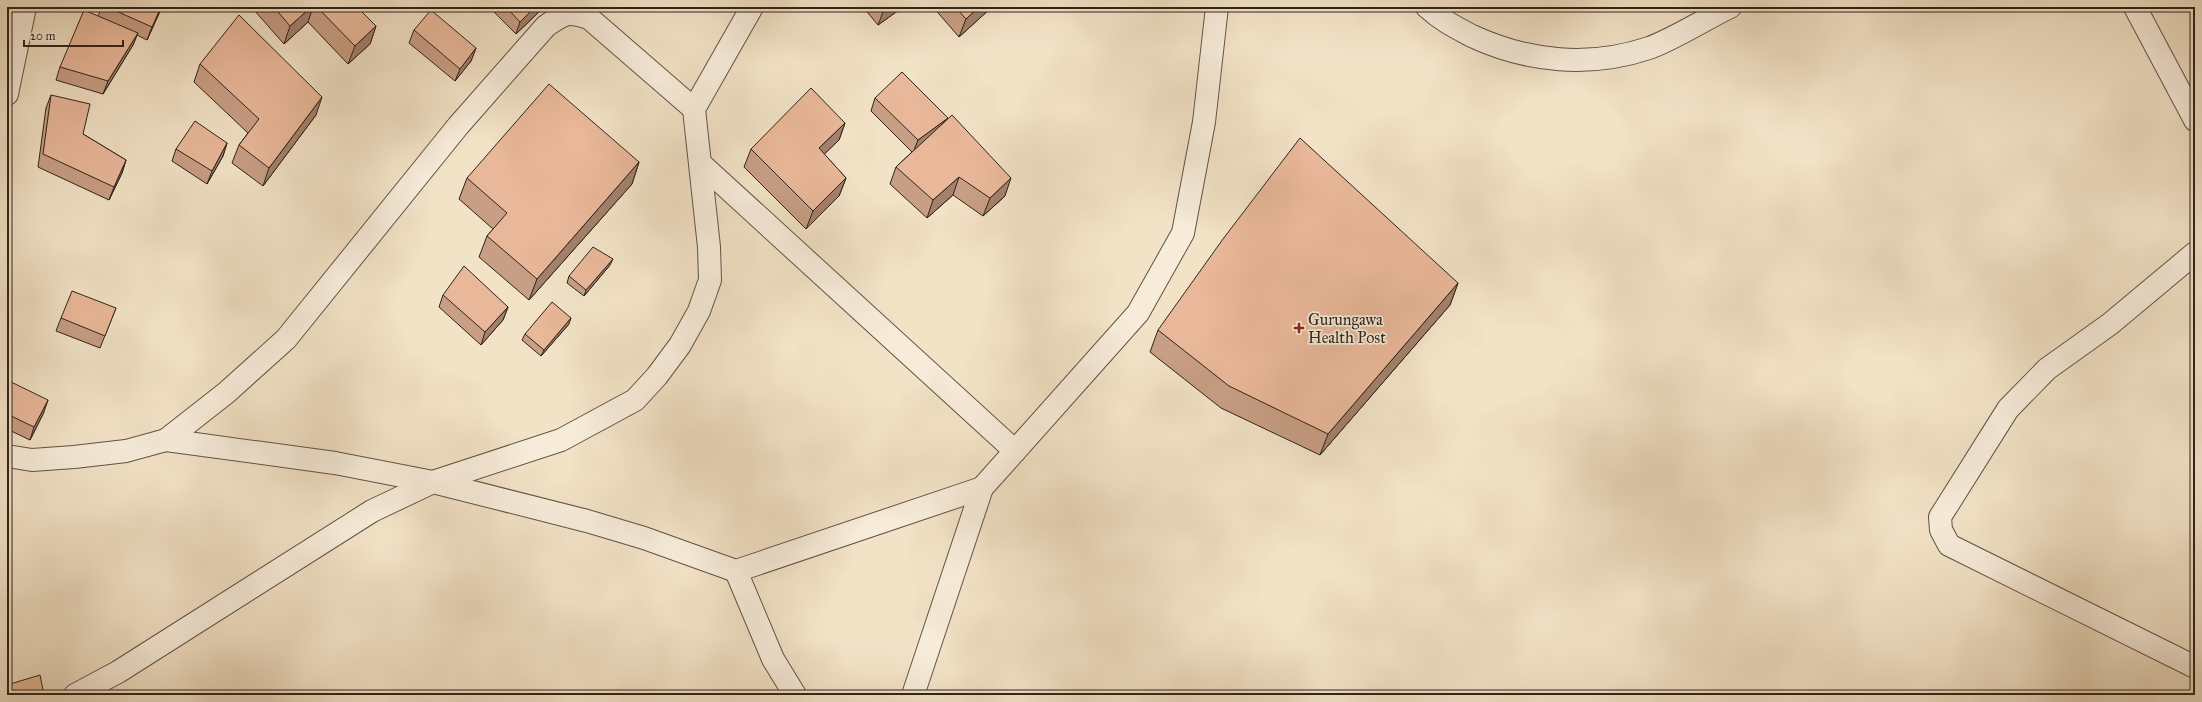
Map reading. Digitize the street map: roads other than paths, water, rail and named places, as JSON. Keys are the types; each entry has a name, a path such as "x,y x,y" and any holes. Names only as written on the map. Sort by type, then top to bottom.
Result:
{"street":[{"path":"7,94 25,7"},
{"path":"75,695 118,672 372,511 433,482 561,440 635,400 657,376 680,345 699,311 710,280 709,247 694,108 752,7"},
{"path":"913,695 982,488 1138,313 1183,233 1204,122 1217,7"},
{"path":"1426,7 1441,21 1489,44 1531,57 1573,61 1612,58 1650,48 1730,7"},
{"path":"2140,9 2195,120"},
{"path":"7,456 32,460 74,457 126,451 166,440 226,393 286,339 458,126 546,26 562,10 589,18 694,108"},
{"path":"701,164 1015,451"},
{"path":"2195,252 2110,324 2047,369 2008,409 1940,517 1940,530 1949,545 2195,667"},
{"path":"166,440 335,463 433,482 587,521 644,538 736,571 982,488"},
{"path":"736,571 774,659 795,695"}],"place":[{"name":"Gurungawa Health Post","path":"1299,328"}]}
